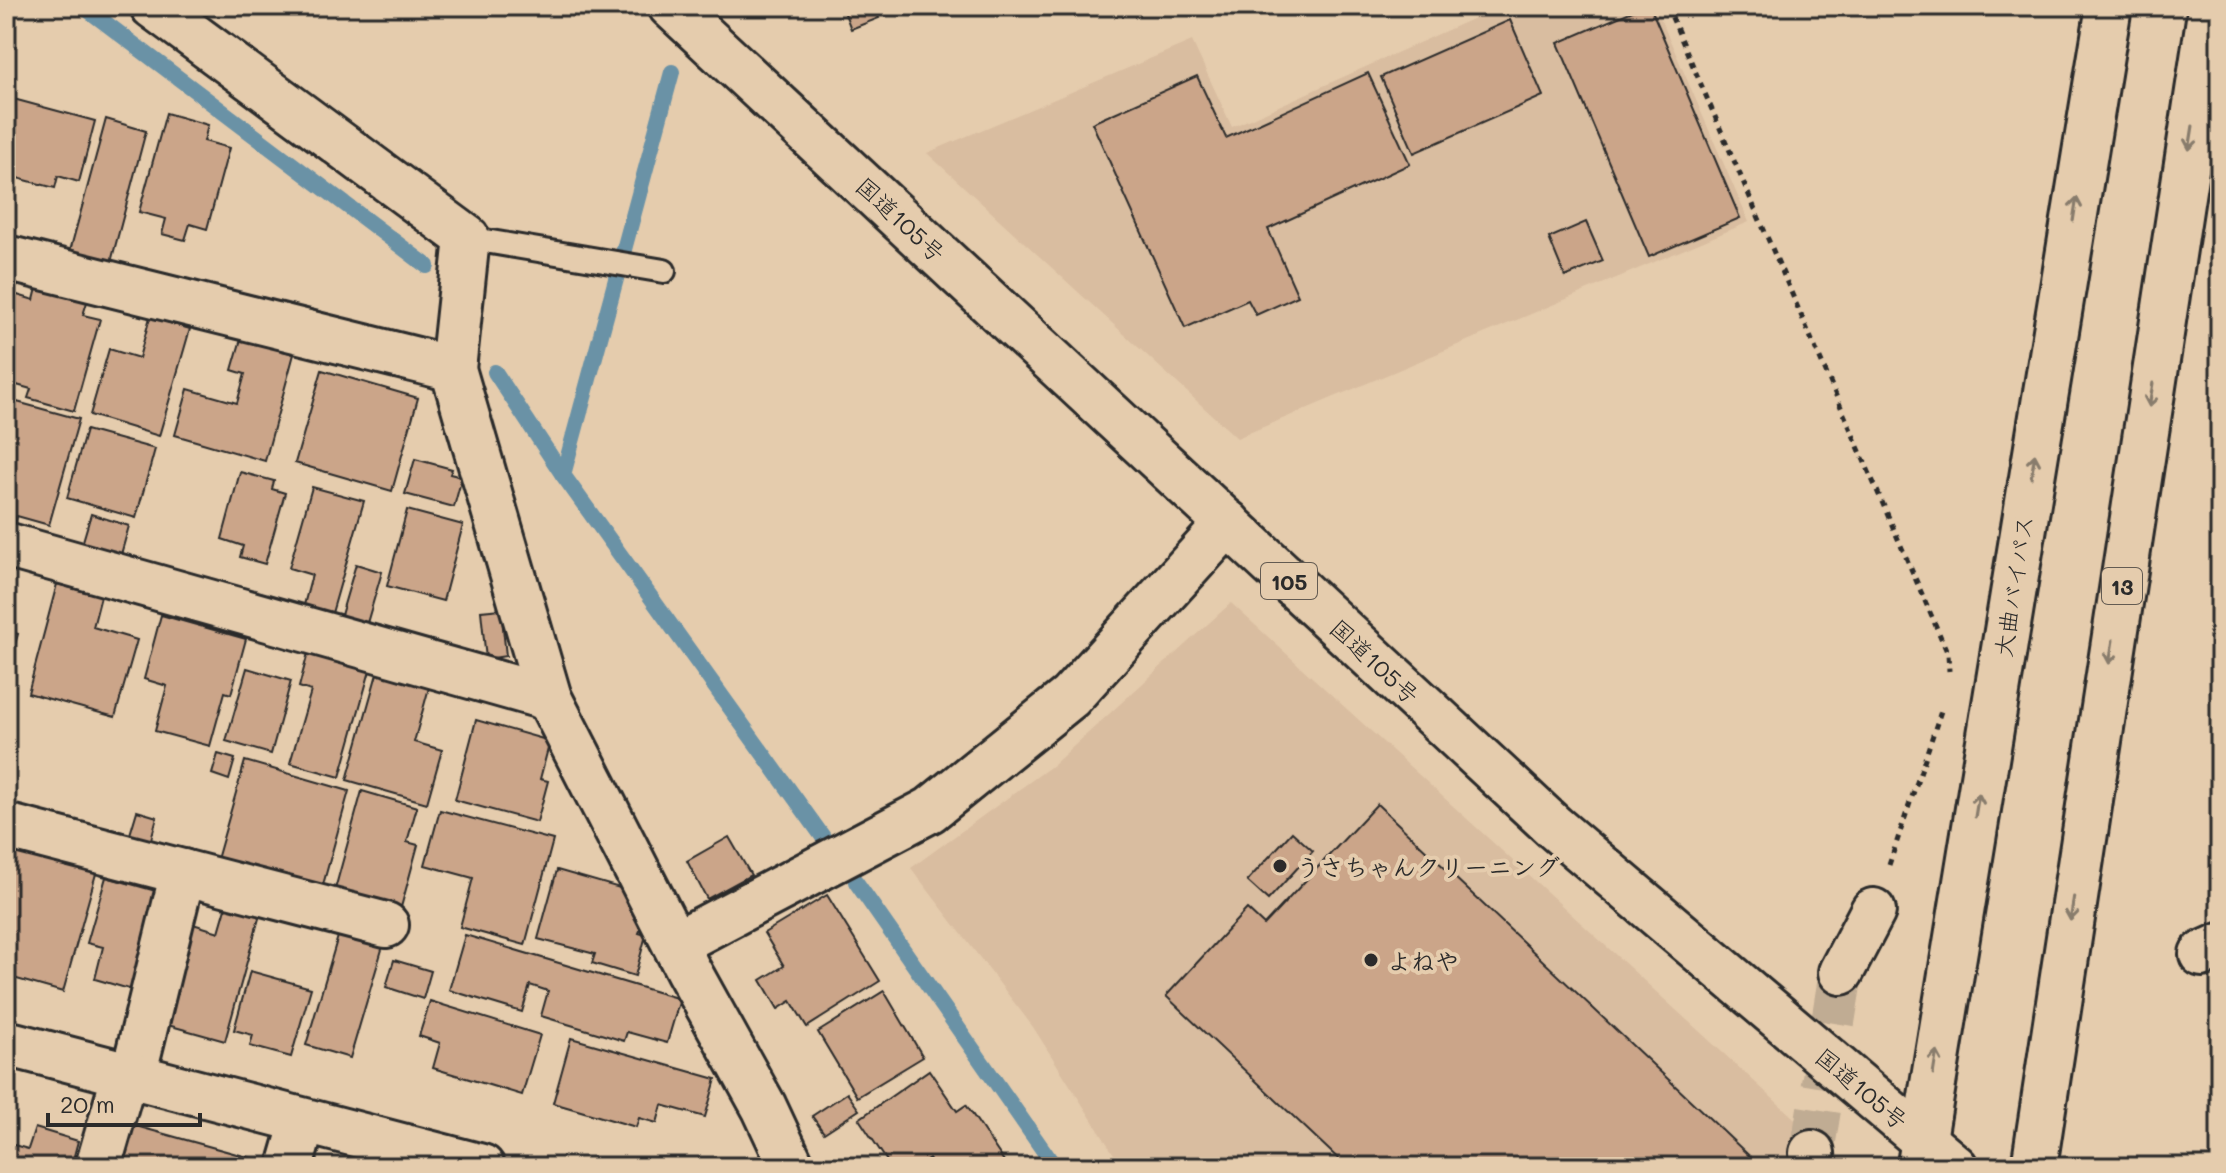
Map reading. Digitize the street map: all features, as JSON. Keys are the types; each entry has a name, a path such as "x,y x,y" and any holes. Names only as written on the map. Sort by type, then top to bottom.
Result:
{"main road":[{"path":"153,6 467,238 453,369 549,698 675,944 764,1107 792,1167"},
{"name":"国道105号","path":"671,6 1554,827 1921,1153 1955,1167"},
{"name":"大曲バイパス","path":"1921,1153 2109,6"},
{"name":"13","path":"2034,1167 2211,6"},
{"path":"6,258 453,369"},
{"path":"675,944 930,810 1070,697 1228,523"},
{"path":"6,545 549,698"},
{"path":"13,828 386,925"},
{"path":"98,1167 129,1075 183,872"},
{"path":"1841,972 1873,911"},
{"path":"6,1043 482,1167"},
{"path":"290,1167 303,1122"}],"lane":[{"path":"467,238 664,271"}],"path":[{"path":"1667,6 1948,654 1949,676"},
{"path":"1873,911 1944,702"}],"shaded area":[{"path":"1501,6 1655,6 1749,222 1237,438 927,153 1192,41 1232,127"},
{"path":"1231,603 1840,1160 1843,1167 1122,1167 1033,1027 911,868 1053,765"}],"building":[{"path":"842,6 874,6 879,18 851,29"},
{"path":"1650,6 1740,218 1649,257 1558,43"},
{"path":"1510,20 1543,96 1414,153 1381,77"},
{"path":"1368,73 1410,164 1268,229 1298,296 1256,315 1248,300 1185,328 1092,123 1197,76 1226,138"},
{"path":"6,97 95,121 79,182 58,176 55,188 6,175"},
{"path":"166,113 208,125 204,141 229,148 207,229 190,224 185,240 162,234 166,219 139,212"},
{"path":"106,119 146,131 111,262 70,251"},
{"path":"1586,222 1603,261 1565,277 1549,238"},
{"path":"38,284 88,299 83,315 100,319 74,411 28,398 31,389 6,382 14,356 6,354 6,323 14,294 34,300"},
{"path":"150,317 190,329 159,436 90,415 109,349 139,358"},
{"path":"241,339 294,354 265,461 175,435 188,389 237,403 245,374 232,370"},
{"path":"322,370 418,398 392,491 295,463"},
{"path":"6,399 79,419 49,525 17,516 15,525 6,523"},
{"path":"86,430 155,449 136,518 67,498"},
{"path":"415,459 452,469 450,474 462,477 454,507 405,494"},
{"path":"240,472 274,481 272,489 285,493 265,564 240,557 243,546 222,539"},
{"path":"312,487 364,501 332,613 304,605 312,575 289,568"},
{"path":"407,510 463,525 443,601 387,586"},
{"path":"91,514 129,526 120,558 81,548"},
{"path":"356,564 382,572 367,623 341,615"},
{"path":"57,584 101,596 93,627 137,640 115,717 28,693"},
{"path":"501,609 506,656 486,659 481,611"},
{"path":"161,615 246,639 231,694 225,692 210,746 155,731 167,686 144,679"},
{"path":"6,630 18,634 6,675"},
{"path":"309,649 371,667 340,777 290,763 311,691 299,687"},
{"path":"247,668 291,681 271,754 226,741"},
{"path":"378,670 430,684 414,742 442,750 427,803 347,780"},
{"path":"476,720 550,741 540,779 548,781 537,822 455,800"},
{"path":"218,754 235,759 229,780 212,774"},
{"path":"245,761 349,791 321,892 216,863"},
{"path":"362,791 417,807 407,842 418,845 400,911 334,893"},
{"name":"よねや","path":"1377,804 1761,1167 1347,1167 1166,996 1247,909 1264,925"},
{"path":"440,810 553,840 525,945 460,927 473,878 425,865"},
{"path":"137,811 157,817 149,847 128,841"},
{"name":"うさちゃんクリーニング","path":"1292,832 1313,851 1268,900 1247,881"},
{"path":"729,837 751,875 707,899 687,861"},
{"path":"6,843 97,870 63,992 6,976"},
{"path":"557,870 627,890 644,920 639,933 646,935 635,976 592,963 595,954 538,939"},
{"path":"106,877 163,893 136,991 95,979 103,947 87,943"},
{"path":"827,895 880,981 807,1027 791,1001 778,1009 761,980 784,966 764,933"},
{"path":"228,901 261,911 225,1041 164,1024 193,924 219,932"},
{"path":"339,933 383,946 350,1058 306,1045"},
{"path":"465,935 680,999 667,1043 627,1032 624,1041 541,1016 548,991 530,985 522,1012 449,990"},
{"path":"394,960 431,971 423,999 386,987"},
{"path":"250,971 311,988 291,1057 250,1046 253,1035 234,1030"},
{"path":"884,991 923,1057 857,1097 818,1032"},
{"path":"430,1001 540,1035 522,1095 433,1068 440,1043 419,1036"},
{"path":"571,1038 716,1079 705,1117 662,1105 657,1123 639,1118 636,1127 553,1103"},
{"path":"929,1070 957,1111 966,1105 1008,1167 935,1167 929,1159 917,1167 891,1167 859,1119"},
{"path":"847,1093 859,1110 824,1133 812,1116"},
{"path":"125,1123 269,1163 268,1167 112,1167"},
{"path":"35,1128 78,1141 71,1167 6,1167 7,1143 28,1149"}],"waterway":[{"path":"83,6 427,266"},
{"path":"563,475 672,72"},
{"path":"495,372 563,475 823,837"},
{"path":"856,882 1055,1167"}],"tunnel":[{"path":"1812,1153 1841,972"}],"place":[{"name":"うさちゃんクリーニング","path":"1280,866"},
{"name":"よねや","path":"1371,960"}]}
